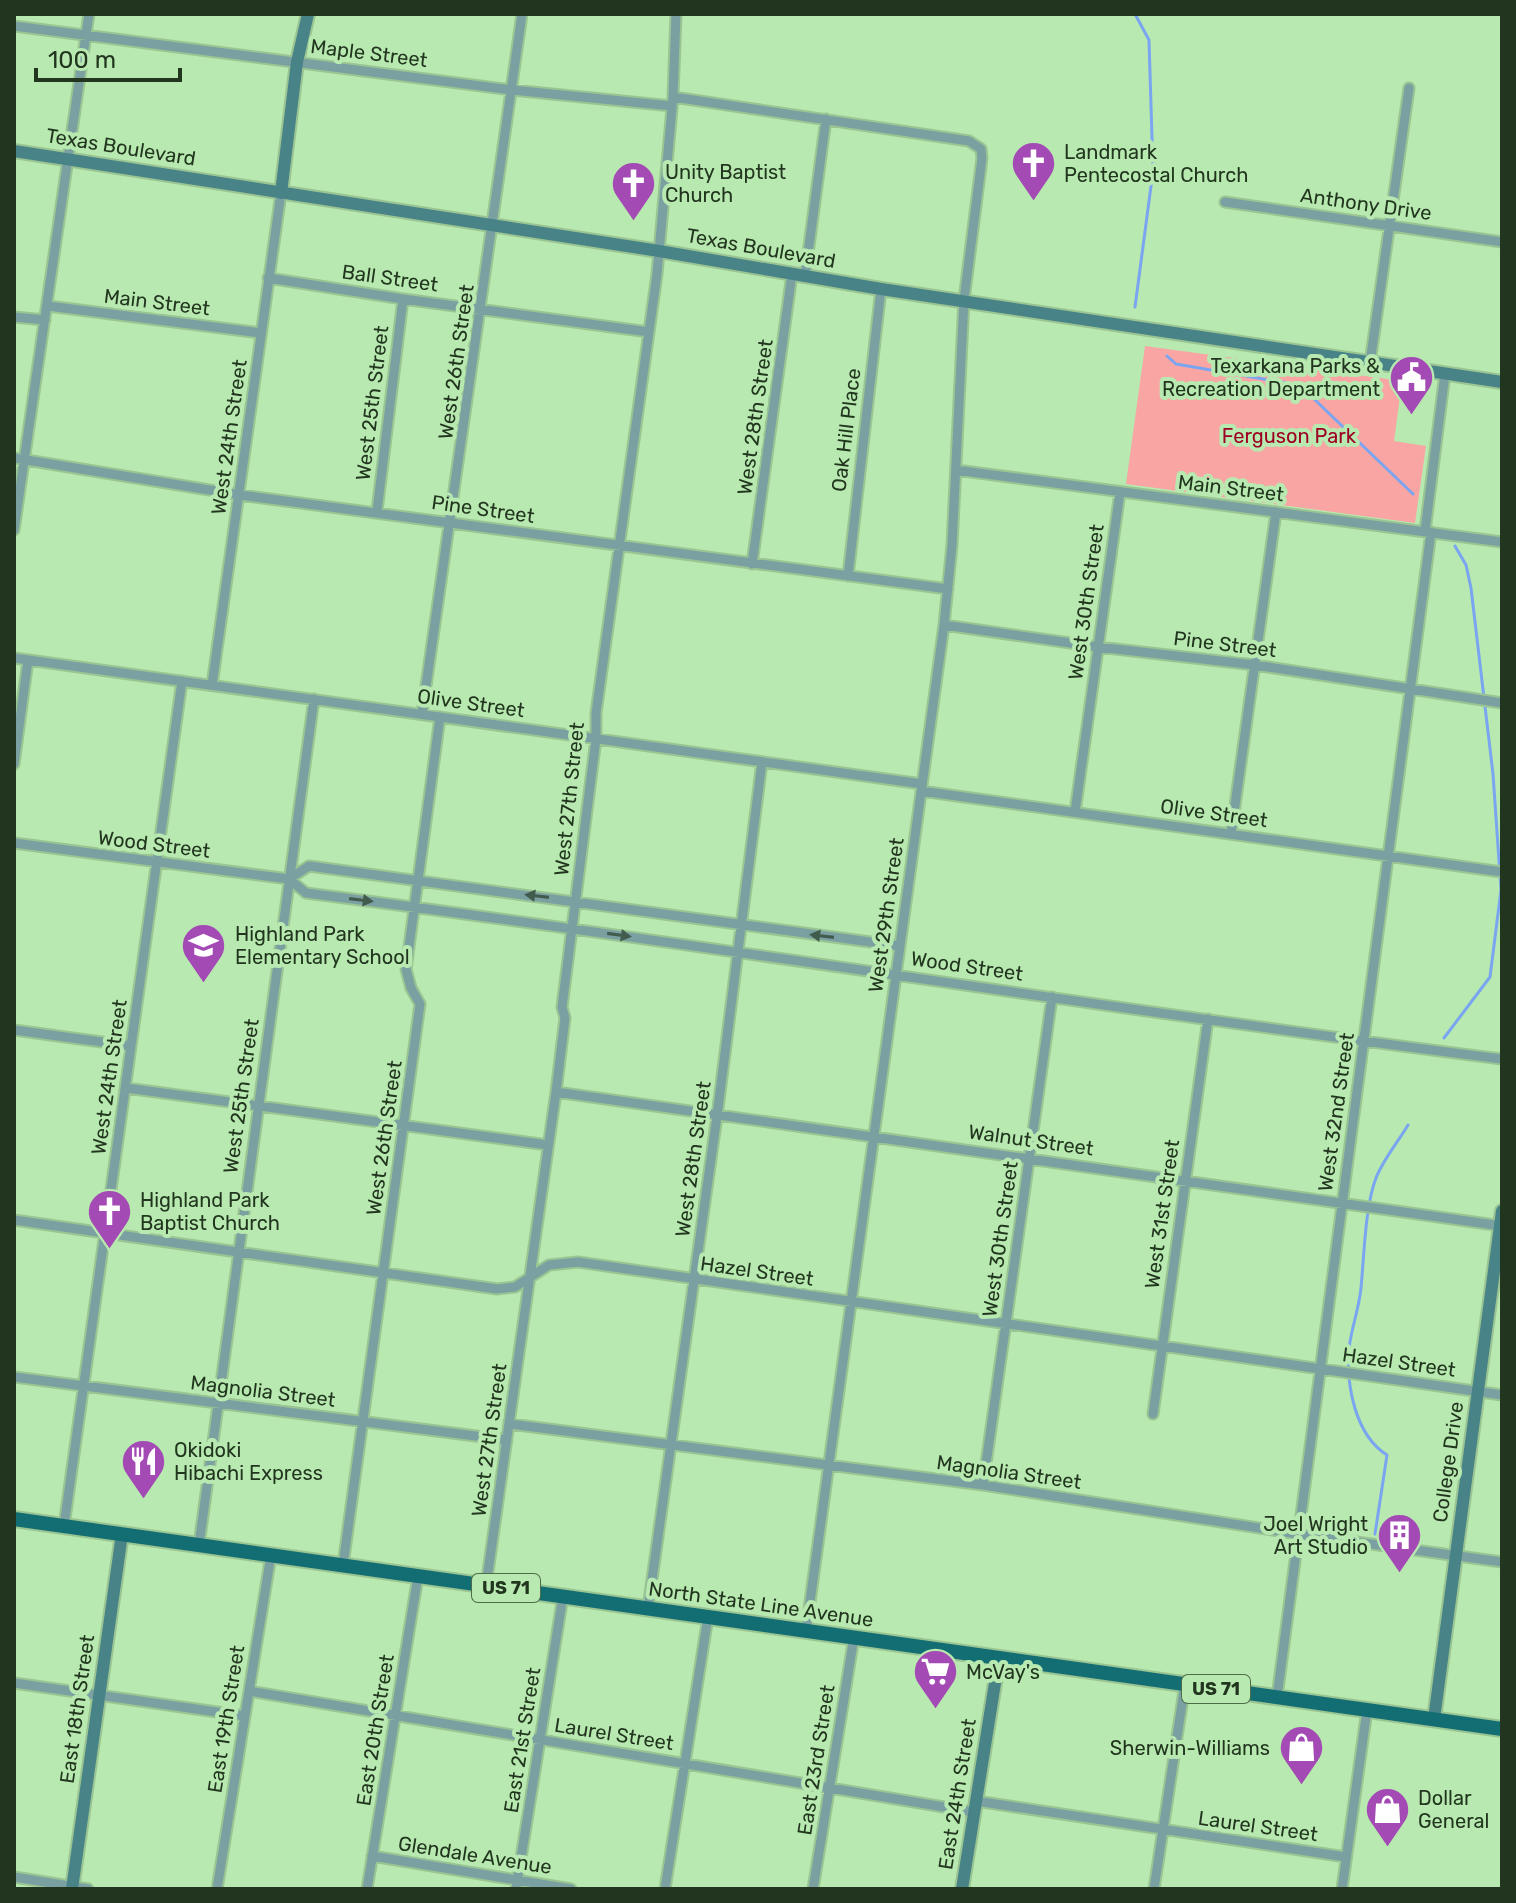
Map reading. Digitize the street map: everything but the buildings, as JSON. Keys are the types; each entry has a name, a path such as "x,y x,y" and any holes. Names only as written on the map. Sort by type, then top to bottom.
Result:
{"main road":[{"path":"281,193 297,62 308,14"},
{"name":"Texas Boulevard","path":"14,151 659,251 881,289 1502,382"},
{"name":"College Drive","path":"1434,1719 1502,1211"},
{"name":"North State Line Avenue","path":"14,1519 1502,1729"},
{"name":"East 18th Street","path":"73,1888 122,1534"},
{"name":"East 24th Street","path":"962,1889 999,1658"}],"street":[{"path":"14,530 19,459 48,306 89,14"},
{"name":"West 26th Street","path":"422,714 522,14"},
{"name":"West 27th Street","path":"486,1586 556,1092 565,1018 562,1007 596,739 596,713 659,251 673,102 676,14"},
{"name":"Maple Street","path":"14,26 512,90 673,102 826,119 976,143 981,149 982,158 975,202"},
{"path":"1370,363 1409,88"},
{"name":"West 28th Street","path":"752,564 826,119"},
{"name":"West 24th Street","path":"212,685 281,193"},
{"name":"West 29th Street","path":"806,1631 944,625 956,470 964,300 975,202"},
{"name":"Anthony Drive","path":"1225,202 1502,242"},
{"name":"Ball Street","path":"268,278 649,332"},
{"name":"Oak Hill Place","path":"848,576 881,289"},
{"name":"West 25th Street","path":"377,511 403,299"},
{"name":"Main Street","path":"48,306 261,333"},
{"path":"14,317 45,320"},
{"name":"West 32nd Street","path":"1277,1697 1410,689 1445,374"},
{"name":"Pine Street","path":"19,459 240,495 948,589"},
{"name":"Main Street","path":"956,470 1502,542"},
{"name":"West 30th Street","path":"1075,812 1120,492"},
{"path":"1231,834 1276,512"},
{"name":"Pine Street","path":"944,625 1255,665 1497,702"},
{"name":"Olive Street","path":"14,658 762,762 1075,812 1499,871"},
{"path":"14,764 28,660"},
{"name":"West 24th Street","path":"64,1526 182,681"},
{"name":"West 25th Street","path":"199,1545 314,699"},
{"name":"West 26th Street","path":"343,1565 420,1004 411,988 406,969 440,717"},
{"name":"West 28th Street","path":"648,1608 717,1116 762,762"},
{"name":"Wood Street","path":"14,843 289,879 306,893 1502,1059"},
{"name":"Wood Street","path":"289,879 309,866 900,946"},
{"name":"West 30th Street","path":"983,1485 1052,997"},
{"name":"West 31st Street","path":"1153,1414 1208,1019"},
{"path":"14,1030 131,1046"},
{"path":"126,1088 548,1145"},
{"name":"Walnut Street","path":"556,1092 1501,1226"},
{"name":"Hazel Street","path":"14,1220 497,1289 515,1287 549,1265 578,1262 1502,1395"},
{"name":"Magnolia Street","path":"14,1377 507,1440"},
{"name":"Magnolia Street","path":"510,1424 983,1485 1502,1562"},
{"name":"East 19th Street","path":"217,1889 271,1555"},
{"name":"East 20th Street","path":"367,1889 418,1576"},
{"name":"East 21st Street","path":"516,1884 563,1596"},
{"path":"665,1889 708,1617"},
{"name":"East 23rd Street","path":"813,1889 854,1637"},
{"path":"14,1683 245,1716"},
{"path":"1154,1889 1185,1684"},
{"name":"Laurel Street","path":"249,1691 830,1788 1163,1830 1346,1857"},
{"path":"1342,1889 1367,1710"},
{"name":"Glendale Avenue","path":"372,1856 516,1884 571,1889"},
{"path":"14,1877 88,1889"}],"green space":[{"name":"Ferguson Park","path":"1145,346 1402,381 1394,441 1426,446 1415,523 1126,484"}],"waterway":[{"path":"1135,14 1149,40 1153,171 1135,307"},
{"path":"1167,356 1176,364 1293,384 1312,397 1413,494"},
{"path":"1444,1038 1490,977 1501,890 1493,774 1471,588 1466,565 1455,546"},
{"path":"1375,1534 1387,1455 1376,1446 1360,1422 1351,1393 1349,1349 1360,1296 1372,1190 1383,1165 1408,1125"}],"place":[{"name":"Landmark Pentecostal Church","path":"1033,203"},
{"name":"Unity Baptist Church","path":"634,222"},
{"name":"Texarkana Parks & Recreation Department","path":"1411,416"},
{"name":"Highland Park Elementary School","path":"204,985"},
{"name":"Highland Park Baptist Church","path":"109,1251"},
{"name":"Okidoki Hibachi Express","path":"143,1501"},
{"name":"Joel Wright Art Studio","path":"1399,1574"},
{"name":"McVay's","path":"935,1711"},
{"name":"Sherwin-Williams","path":"1301,1787"},
{"name":"Dollar General","path":"1387,1848"}]}
